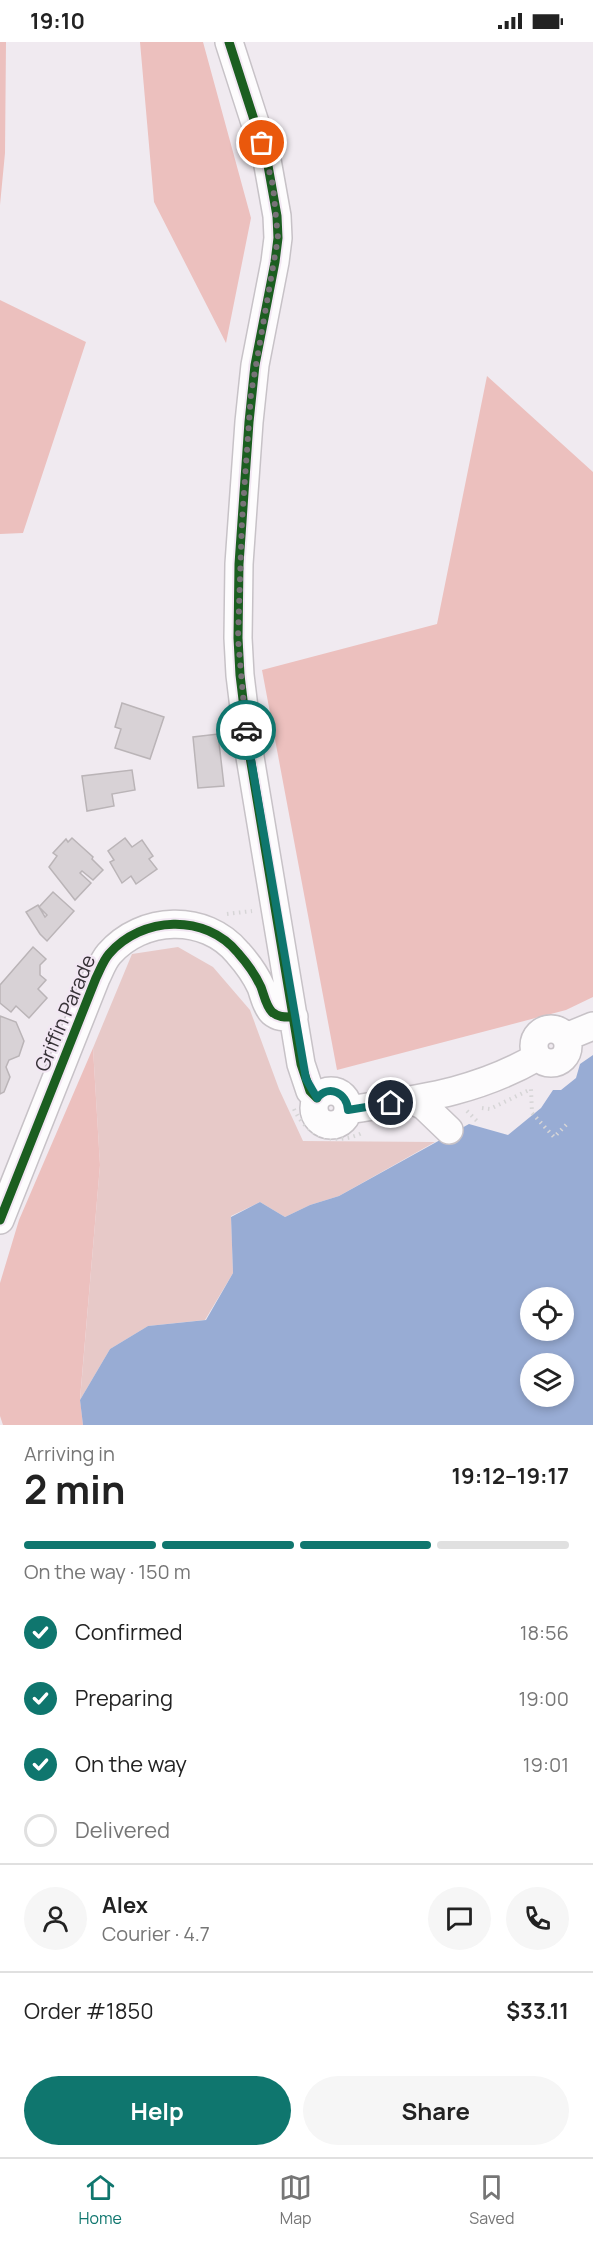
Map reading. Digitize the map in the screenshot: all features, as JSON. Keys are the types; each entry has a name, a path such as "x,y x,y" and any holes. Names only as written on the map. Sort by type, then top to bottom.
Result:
{"street":[{"path":"230,42 267,160 277,216 277,246 255,365 249,422 239,564 240,675 249,757 303,1072 310,1091 317,1098 315,1114 327,1125 338,1124 343,1121 348,1110 451,1094 513,1071 537,1057 534,1047 537,1036 541,1032 551,1029 566,1037 593,1026"},
{"name":"Griffin Parade","path":"0,1220 96,978 108,955 127,939 147,928 173,923 192,925 209,931 238,952 260,986 271,1011 280,1017 294,1017"},
{"path":"412,1100 424,1106 449,1130"}],"path":[{"path":"231,915 253,910"},
{"path":"531,1089 532,1113 554,1137 567,1124"},
{"path":"462,1107 477,1121"}],"shaded area":[{"path":"0,42 6,42 5,153 0,205"},
{"path":"140,42 203,42 251,218 226,343 154,202"},
{"path":"0,300 86,342 23,533 0,534"},
{"path":"487,376 593,472 593,997 566,1010 337,1070 262,670 437,624"},
{"path":"178,947 213,967 250,1010 279,1089 303,1141 435,1142 339,1196 310,1205 285,1217 260,1202 231,1216 233,1273 205,1320 148,1326 110,1349 80,1400 100,1165 93,1048 132,954"},
{"path":"93,1048 100,1165 80,1399 83,1425 3,1425 0,1416 0,1283 19,1220"}],"water":[{"path":"593,1055 593,1425 83,1425 80,1400 110,1349 148,1326 206,1320 233,1273 231,1217 260,1202 285,1217 310,1205 339,1196 469,1124 508,1135 541,1108 553,1090 561,1090 576,1078 580,1064"}],"building":[{"path":"122,703 164,717 150,759 115,748 121,729 115,727"},
{"path":"218,734 224,786 198,788 193,737"},
{"path":"132,770 135,790 112,794 114,806 87,811 82,776"},
{"path":"72,838 93,857 92,859 103,870 93,880 82,871 80,873 91,883 75,900 49,867 57,856 53,853 66,839 68,842"},
{"path":"125,838 132,847 142,840 153,856 149,859 157,869 136,884 131,876 122,883 110,862 114,860 108,851"},
{"path":"53,892 74,911 47,941 26,912 38,905 39,907"},
{"path":"33,947 46,959 40,965 40,975 46,980 38,989 47,998 29,1018 16,1006 11,1012 0,1003 0,985"},
{"path":"0,1016 16,1022 24,1041 19,1056 9,1060 6,1067 10,1077 4,1092 0,1094"}],"cycle path":[{"path":"229,42 267,160 277,216 278,238 255,365 249,422 239,564 240,675 250,757 301,1064 310,1091 317,1098"},
{"path":"0,1220 96,978 109,954 123,941 138,932 156,926 174,924 209,931 224,940 238,953 254,974 272,1012 280,1016 294,1017"}],"way so far":[{"path":"246,730 238,638 242,521 251,394 278,238 273,186 262,143"}],"route":[{"path":"246,730 301,1064 310,1091 317,1098 326,1092 337,1092 346,1099 348,1110 391,1103"}]}
